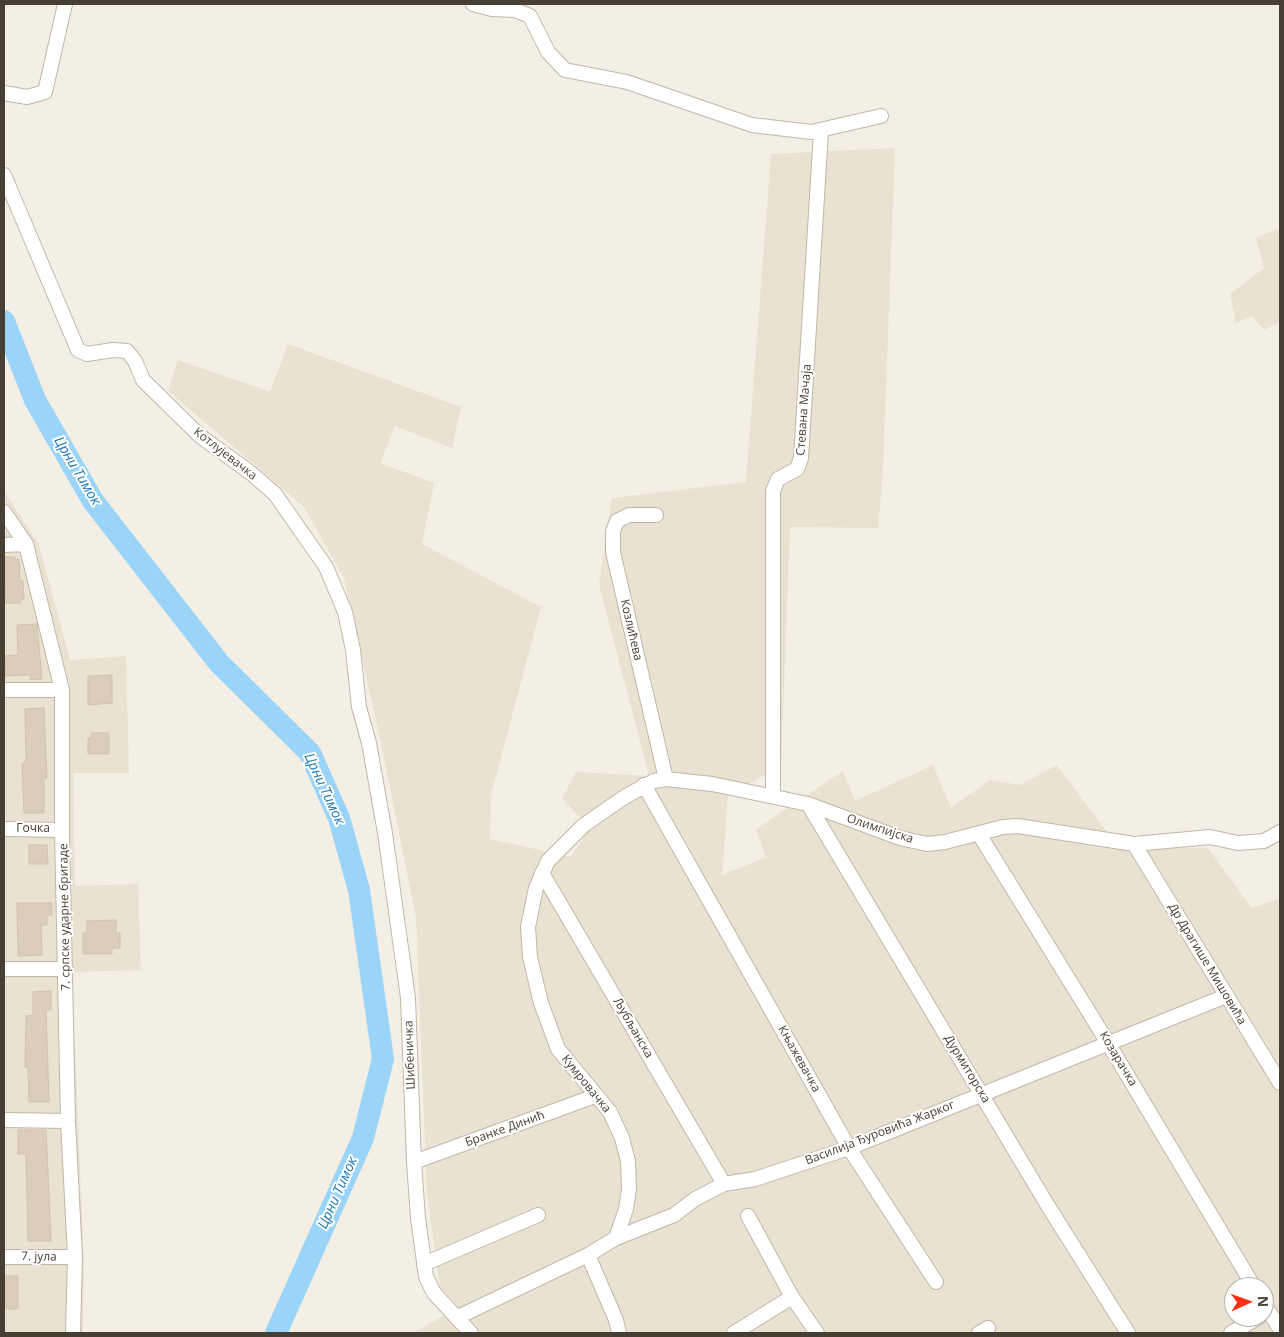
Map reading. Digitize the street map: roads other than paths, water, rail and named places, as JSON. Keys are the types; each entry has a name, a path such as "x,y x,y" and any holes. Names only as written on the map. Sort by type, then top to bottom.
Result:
{"street":[{"path":"4,93 27,98 45,92 66,4"},
{"path":"473,4 524,12 530,16 548,52 565,70 627,82 752,125 792,131 821,131 881,116"},
{"name":"Стевана Мачаја","path":"773,795 773,491 778,480 798,469 801,458 821,131"},
{"name":"Котлујевачка","path":"4,175 78,350 87,354 123,350 132,356 143,380 200,436 251,473 275,494 326,568 345,612 353,650 359,706 373,762"},
{"name":"7. српске ударне бригаде","path":"4,512 26,544 62,690 62,830 68,1121 75,1257 73,1333"},
{"name":"Козлићева","path":"656,515 629,515 617,521 613,531 613,552 666,779"},
{"path":"4,545 26,544"},
{"path":"4,690 62,690"},
{"name":"Шибеничка","path":"373,762 408,998 414,1162 426,1277 434,1293 471,1333"},
{"name":"Олимпијска","path":"542,873 561,846 584,825 644,785 666,779 773,795 808,804 900,838 921,843 945,842 1003,827 1018,826 1134,844 1210,837 1238,843 1264,841 1280,832"},
{"name":"Књажевачка","path":"644,785 848,1148 936,1282"},
{"name":"Дурмиторска","path":"808,804 981,1094 1128,1333"},
{"name":"Гочка","path":"4,829 62,830"},
{"name":"Козарачка","path":"979,834 1108,1043 1248,1277"},
{"name":"Др Драгише Мишовића","path":"1134,844 1280,1083"},
{"name":"Кумровачка","path":"542,873 532,901 528,928 530,958 541,1003 558,1049 610,1112 616,1123 628,1161 629,1188 626,1209 616,1238"},
{"name":"Љубљанска","path":"542,873 724,1184"},
{"path":"4,969 66,969"},
{"name":"Василија Ђуровића Жарког","path":"458,1317 588,1255 616,1238 674,1215 695,1198 724,1184 755,1179 848,1148 1226,996"},
{"name":"Бранке Динић","path":"414,1162 595,1096"},
{"path":"4,1120 68,1121"},
{"path":"424,1264 538,1215"},
{"path":"748,1216 792,1297 817,1333"},
{"path":"588,1255 616,1320 619,1333"},
{"name":"7. јула","path":"4,1257 75,1257"},
{"path":"734,1333 792,1297"}],"waterway":[{"name":"Црни Тимок","path":"4,321 35,400 93,501 219,663 310,753 339,818 359,890 383,1059 363,1138 276,1333"}]}
